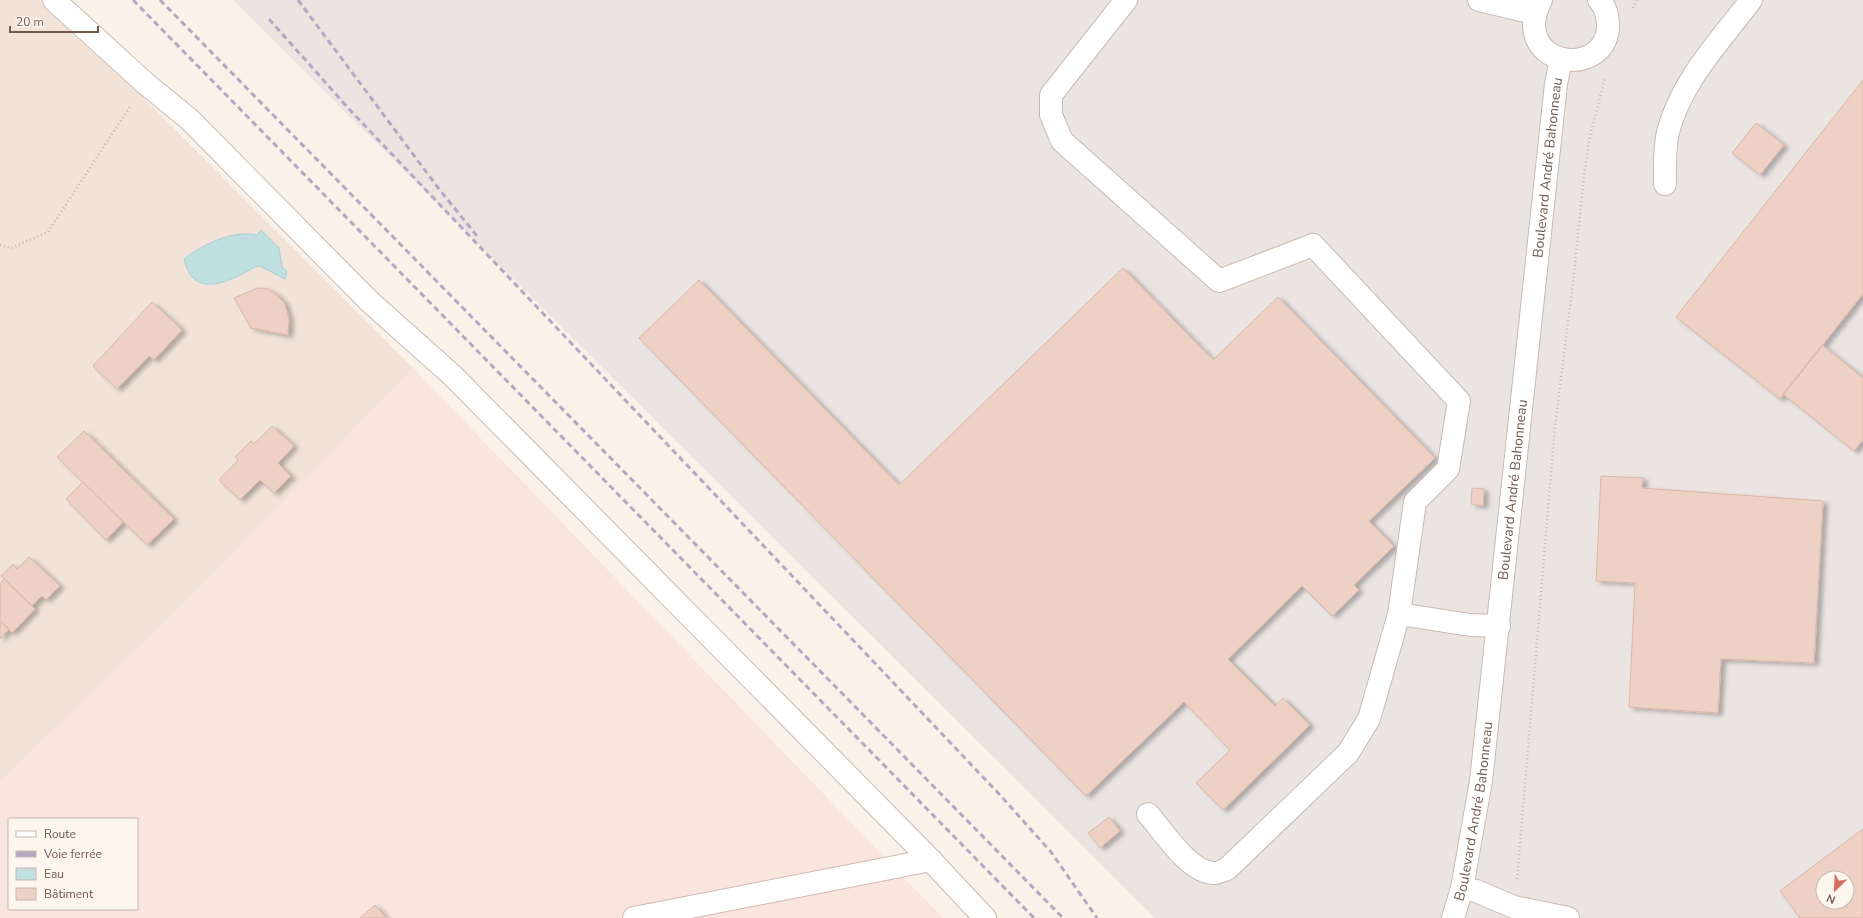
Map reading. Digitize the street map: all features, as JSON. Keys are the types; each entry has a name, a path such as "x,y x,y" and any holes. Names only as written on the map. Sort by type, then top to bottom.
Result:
{"street":[{"path":"54,0 145,83 188,119 369,302 453,376 931,860 985,918"},
{"path":"1126,0 1051,95 1051,115 1062,141 1219,281 1313,245 1459,401 1448,469 1415,502 1399,614 1369,719 1348,753 1227,869 1215,873 1202,871 1189,862 1148,814"},
{"path":"1479,0 1538,7 1533,28 1538,42 1547,53 1561,60 1575,61 1590,56 1601,46 1607,33 1608,18 1600,0"},
{"path":"1665,184 1664,158 1668,132 1676,108 1686,88 1698,70 1751,0"},
{"name":"Boulevard André Bahonneau","path":"1453,918 1462,888 1481,781 1499,626 1538,239 1556,84 1561,60"},
{"path":"1399,614 1470,625 1499,626"},
{"path":"634,918 931,860"},
{"path":"1462,888 1476,891 1514,907 1568,918"}],"path":[{"path":"1631,11 1637,0"},
{"path":"1514,907 1555,426 1574,283 1584,175 1590,136 1606,77"},
{"path":"0,244 11,248 48,232 145,83"}],"shaded area":[{"path":"0,0 46,0 413,368 187,601 0,781"},
{"path":"233,0 1863,0 1863,918 1155,918"},
{"path":"413,368 943,918 0,918 0,781 187,601"}],"water":[{"path":"261,230 279,248 282,267 287,271 285,279 260,266 225,282 214,284 205,284 196,280 189,272 184,259 200,248 228,236 248,234 257,235"}],"building":[{"path":"1863,80 1863,294 1780,399 1676,317"},
{"path":"1756,123 1784,145 1760,175 1732,153"},
{"path":"1123,268 1213,360 1278,297 1435,458 1369,521 1394,546 1354,585 1359,590 1332,616 1302,586 1228,659 1275,706 1283,698 1310,725 1223,810 1196,783 1230,750 1184,702 1086,796 639,338 699,280 899,485"},
{"path":"258,288 268,289 278,296 285,304 289,319 288,335 251,328 234,298"},
{"path":"152,302 182,330 154,360 149,356 117,389 93,366"},
{"path":"1822,345 1863,378 1863,440 1854,451 1783,394"},
{"path":"272,426 294,446 278,463 291,476 274,493 260,480 240,500 219,480 238,460 235,457 251,441 254,444"},
{"path":"84,431 174,519 147,545 57,457"},
{"path":"1601,476 1643,478 1642,488 1823,501 1814,663 1721,659 1718,713 1629,707 1635,583 1596,581"},
{"path":"83,482 123,522 106,540 66,499"},
{"path":"1472,488 1484,489 1483,506 1471,504"},
{"path":"29,557 60,586 46,600 42,596 32,606 1,576 13,564 17,569"},
{"path":"4,579 35,609 12,633 0,621 0,584"},
{"path":"0,621 9,629 0,639"},
{"path":"1109,817 1120,831 1100,848 1088,833"},
{"path":"1863,829 1863,918 1800,918 1780,891"},
{"path":"375,905 386,918 360,918"}],"railway":[{"path":"133,0 1034,918"},
{"path":"160,0 1063,918"},
{"path":"298,0 439,189 477,236"},
{"path":"269,19 349,109 1000,795 1051,852 1097,918"}]}
